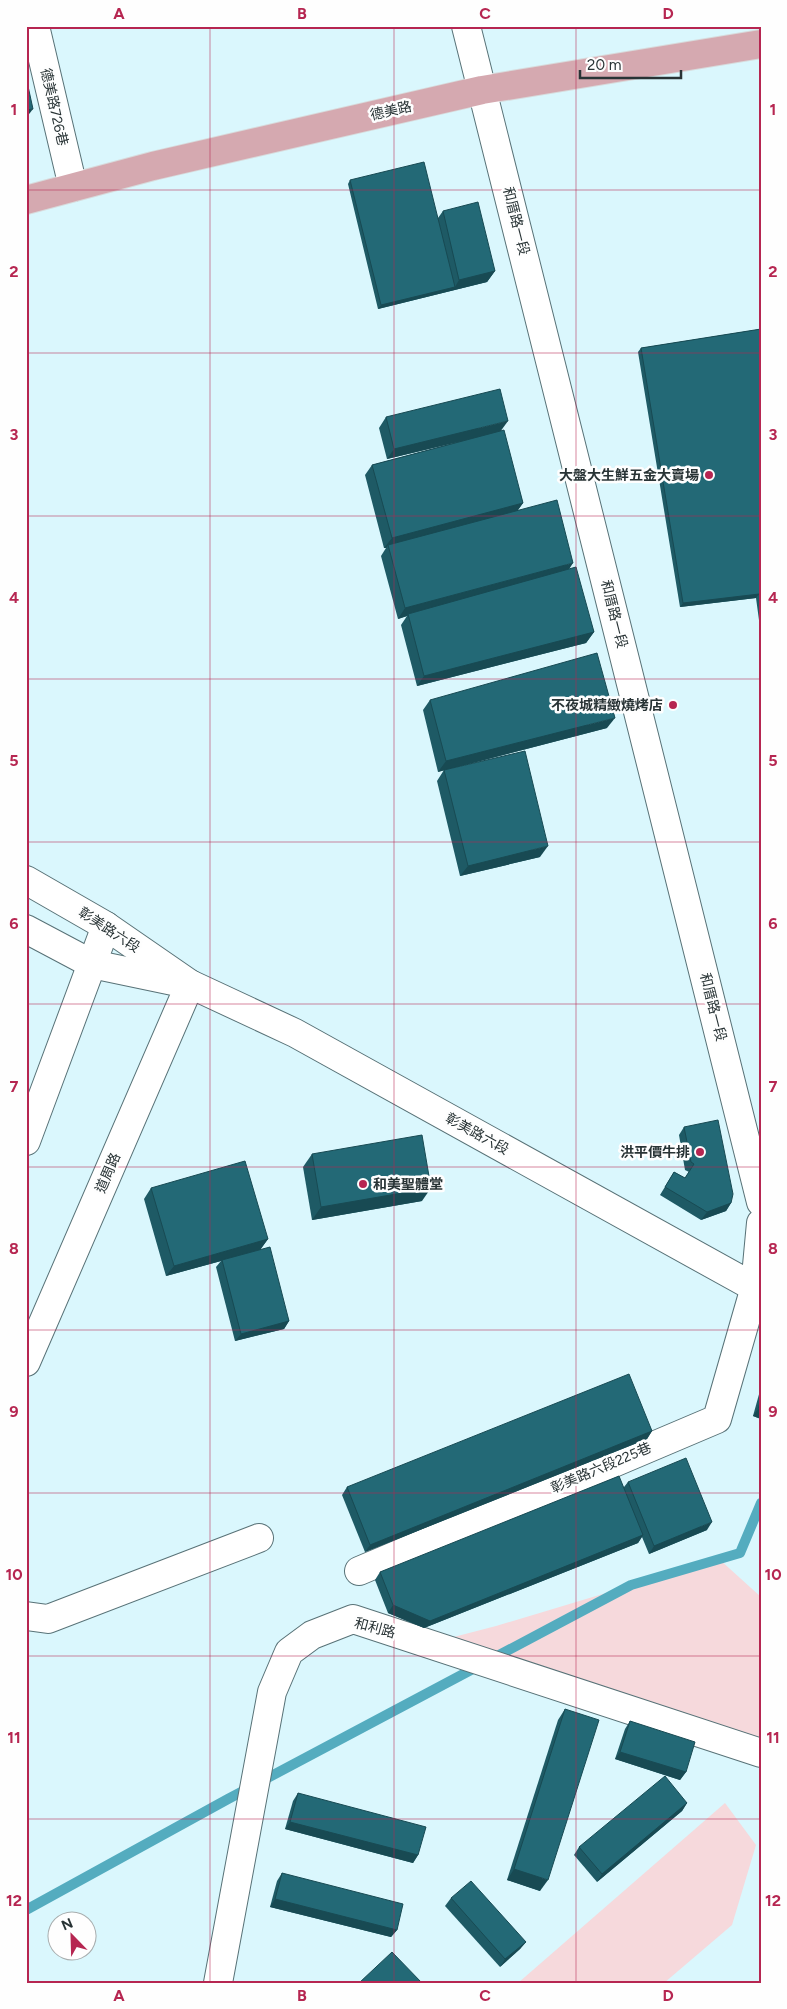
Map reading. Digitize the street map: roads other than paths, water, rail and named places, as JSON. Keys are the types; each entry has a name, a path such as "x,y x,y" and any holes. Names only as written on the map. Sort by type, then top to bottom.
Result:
{"main road":[{"name":"德美路","path":"26,200 153,166 482,90 761,44"}],"street":[{"name":"德美路726巷","path":"35,26 73,187"},
{"name":"和厝路一段","path":"466,26 761,1202"},
{"name":"彰美路六段","path":"26,880 106,926 190,984 295,1033 758,1289"},
{"path":"26,1141 106,926"},
{"name":"彰美路六段","path":"26,929 92,964 190,984"},
{"name":"道周路","path":"26,1362 190,984"},
{"path":"758,1289 761,1223"},
{"name":"彰美路六段225巷","path":"359,1571 717,1419 758,1289"},
{"path":"26,1616 48,1619 259,1538"},
{"name":"和利路","path":"218,1983 272,1692 289,1652 312,1635 353,1619 761,1753"}],"waterway":[{"path":"26,1910 228,1799 631,1585 740,1553 761,1503"}],"place":[{"name":"大盤大生鮮五金大賣場","path":"709,475"},
{"name":"不夜城精緻燒烤店","path":"673,705"},
{"name":"洪平價牛排","path":"700,1152"},
{"name":"和美聖體堂","path":"363,1184"}]}
